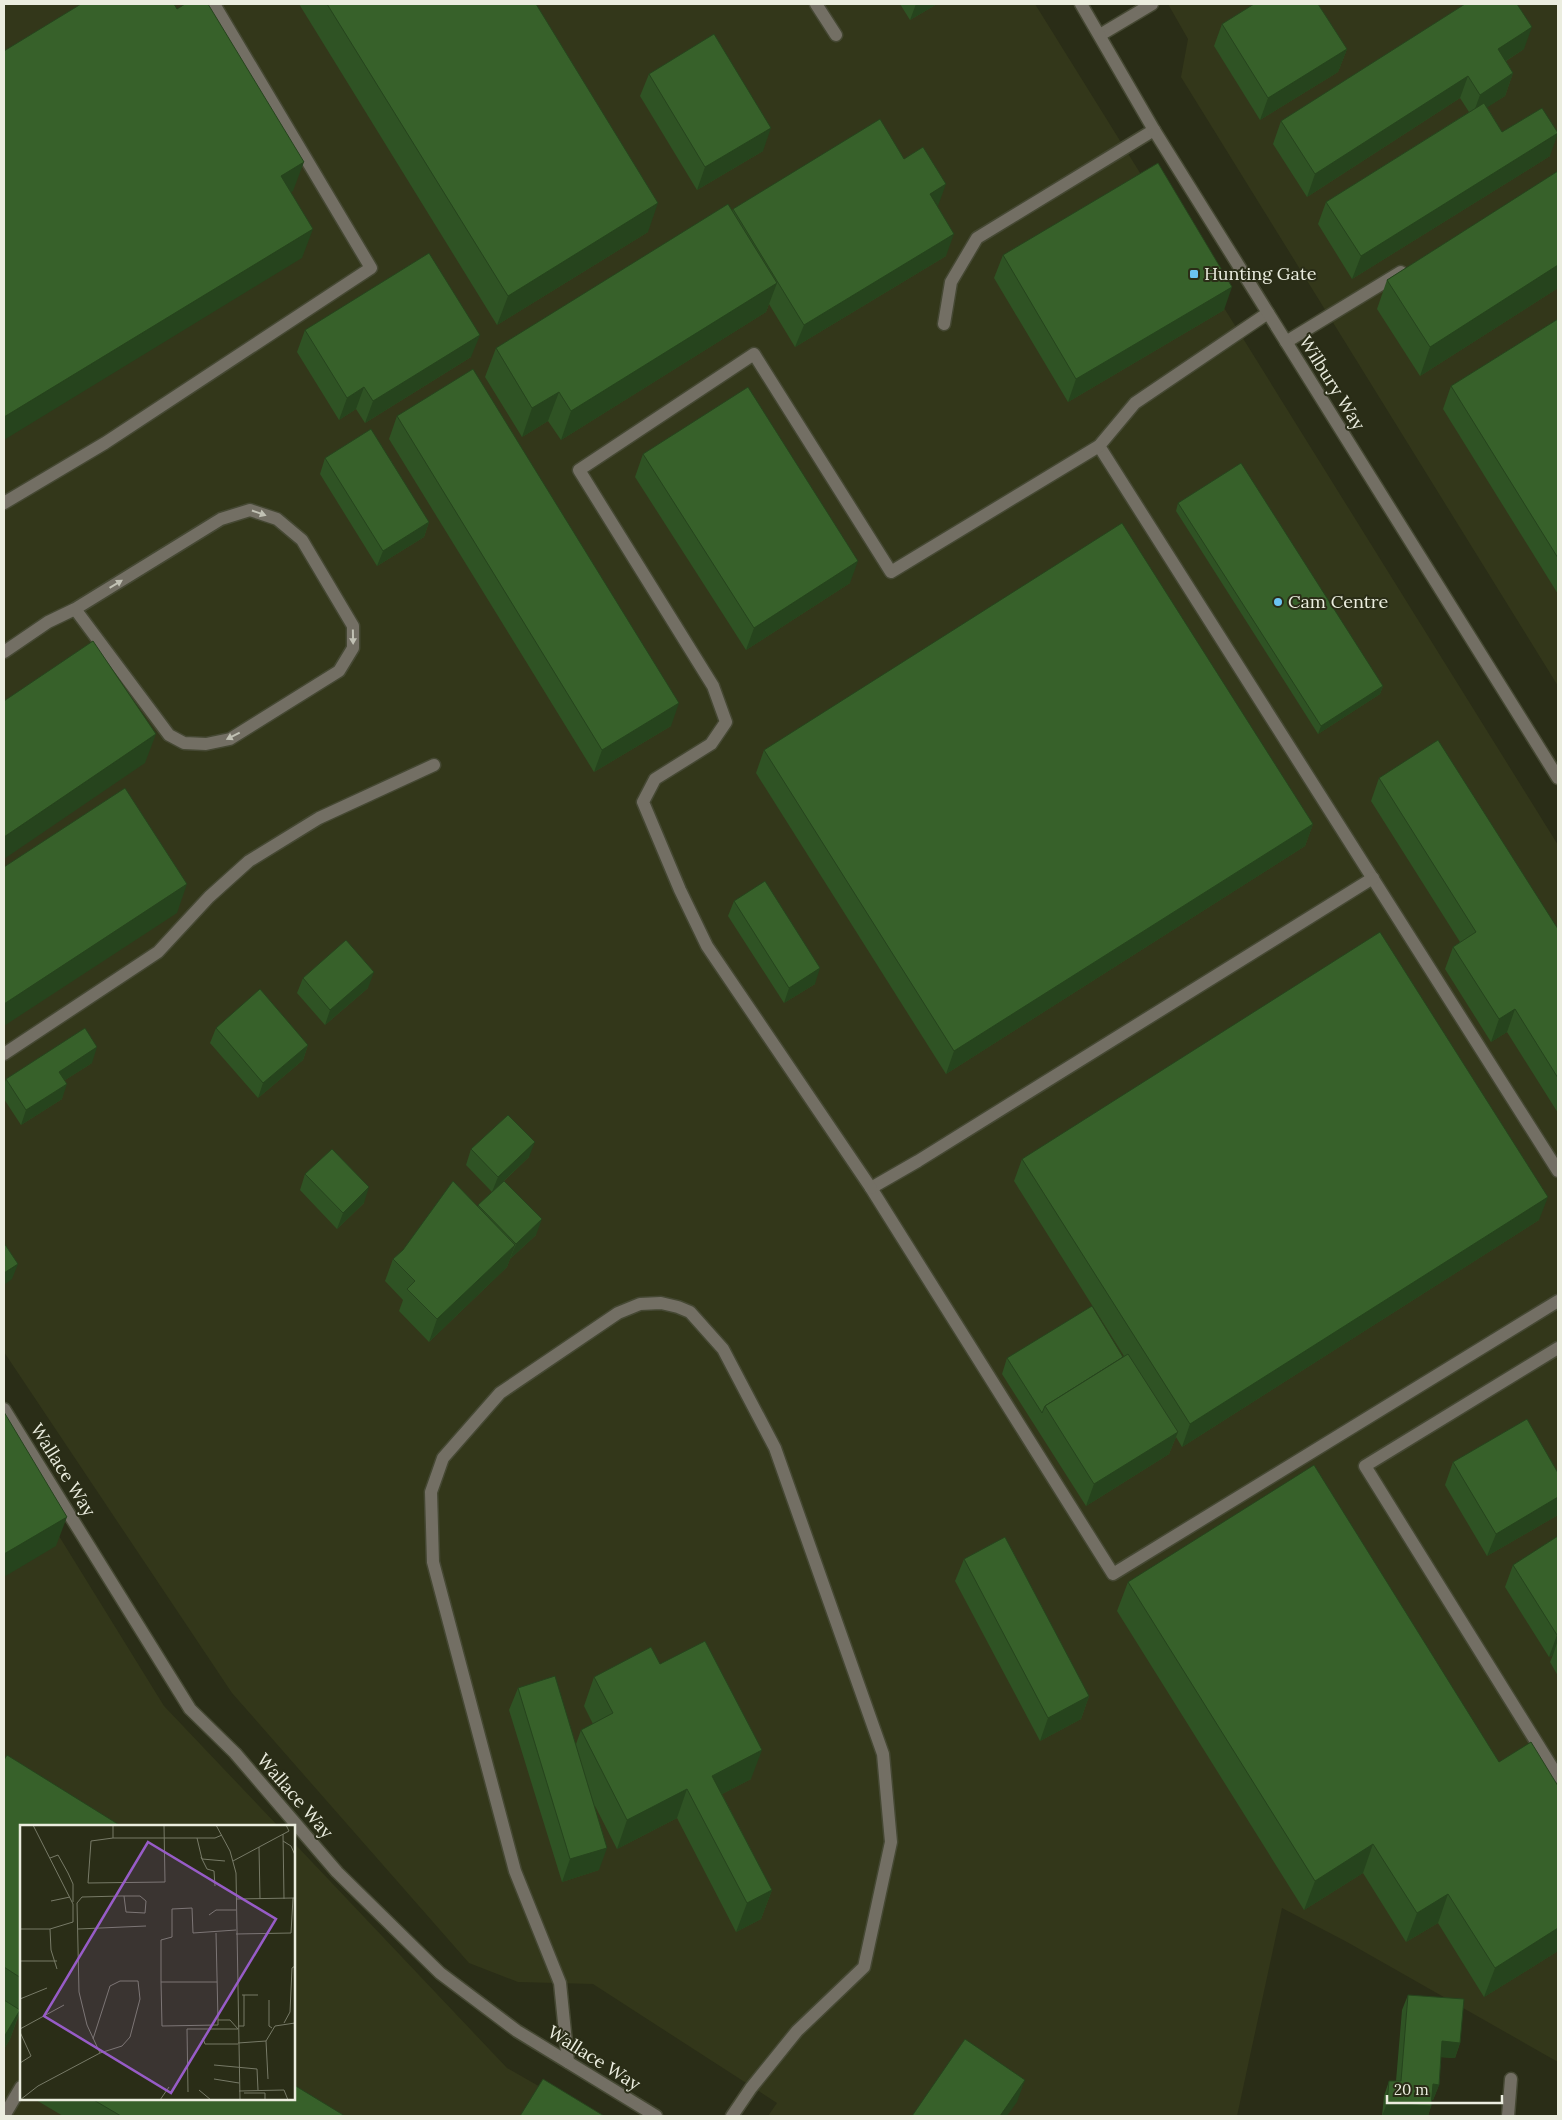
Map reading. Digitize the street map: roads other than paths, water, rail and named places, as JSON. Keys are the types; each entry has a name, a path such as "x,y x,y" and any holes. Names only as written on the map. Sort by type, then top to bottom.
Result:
{"street":[{"path":"4,503 105,442 371,268 214,4"},
{"path":"816,4 836,34"},
{"name":"Wilbury Way","path":"1081,4 1154,130 1558,778"},
{"path":"1100,35 1152,4"},
{"path":"944,324 951,282 977,238 1154,130"},
{"path":"1286,342 1414,265"},
{"path":"1268,313 1135,403 1099,446 891,572 754,354 579,470 713,686 726,722 711,744 655,779 643,802 680,890 707,946 871,1188 1113,1574 1558,1301"},
{"path":"1099,446 1558,1171"},
{"path":"4,652 48,622 75,609 221,519 250,510 277,519 302,540 353,626 353,648 339,670 230,739 206,744 184,743 169,735 75,609"},
{"path":"4,1054 158,952 208,897 250,861 319,818 434,765"},
{"path":"871,1188 918,1161 1373,878"},
{"path":"568,2062 560,1983 515,1871 433,1562 431,1492 443,1458 500,1393 618,1313 640,1304 661,1303 690,1312 723,1349 776,1448 883,1754 891,1842 864,1967 797,2031 751,2088 732,2116"},
{"path":"1558,1348 1365,1466 1558,1777"},
{"name":"Wallace Way","path":"4,1409 190,1710 235,1753 338,1872 440,1973 517,2031 656,2116"},
{"path":"1508,2116 1511,2078"},
{"path":"4,2116 20,2089"}],"place":[{"name":"Hunting Gate","path":"1194,274"},
{"name":"Cam Centre","path":"1278,602"}]}
